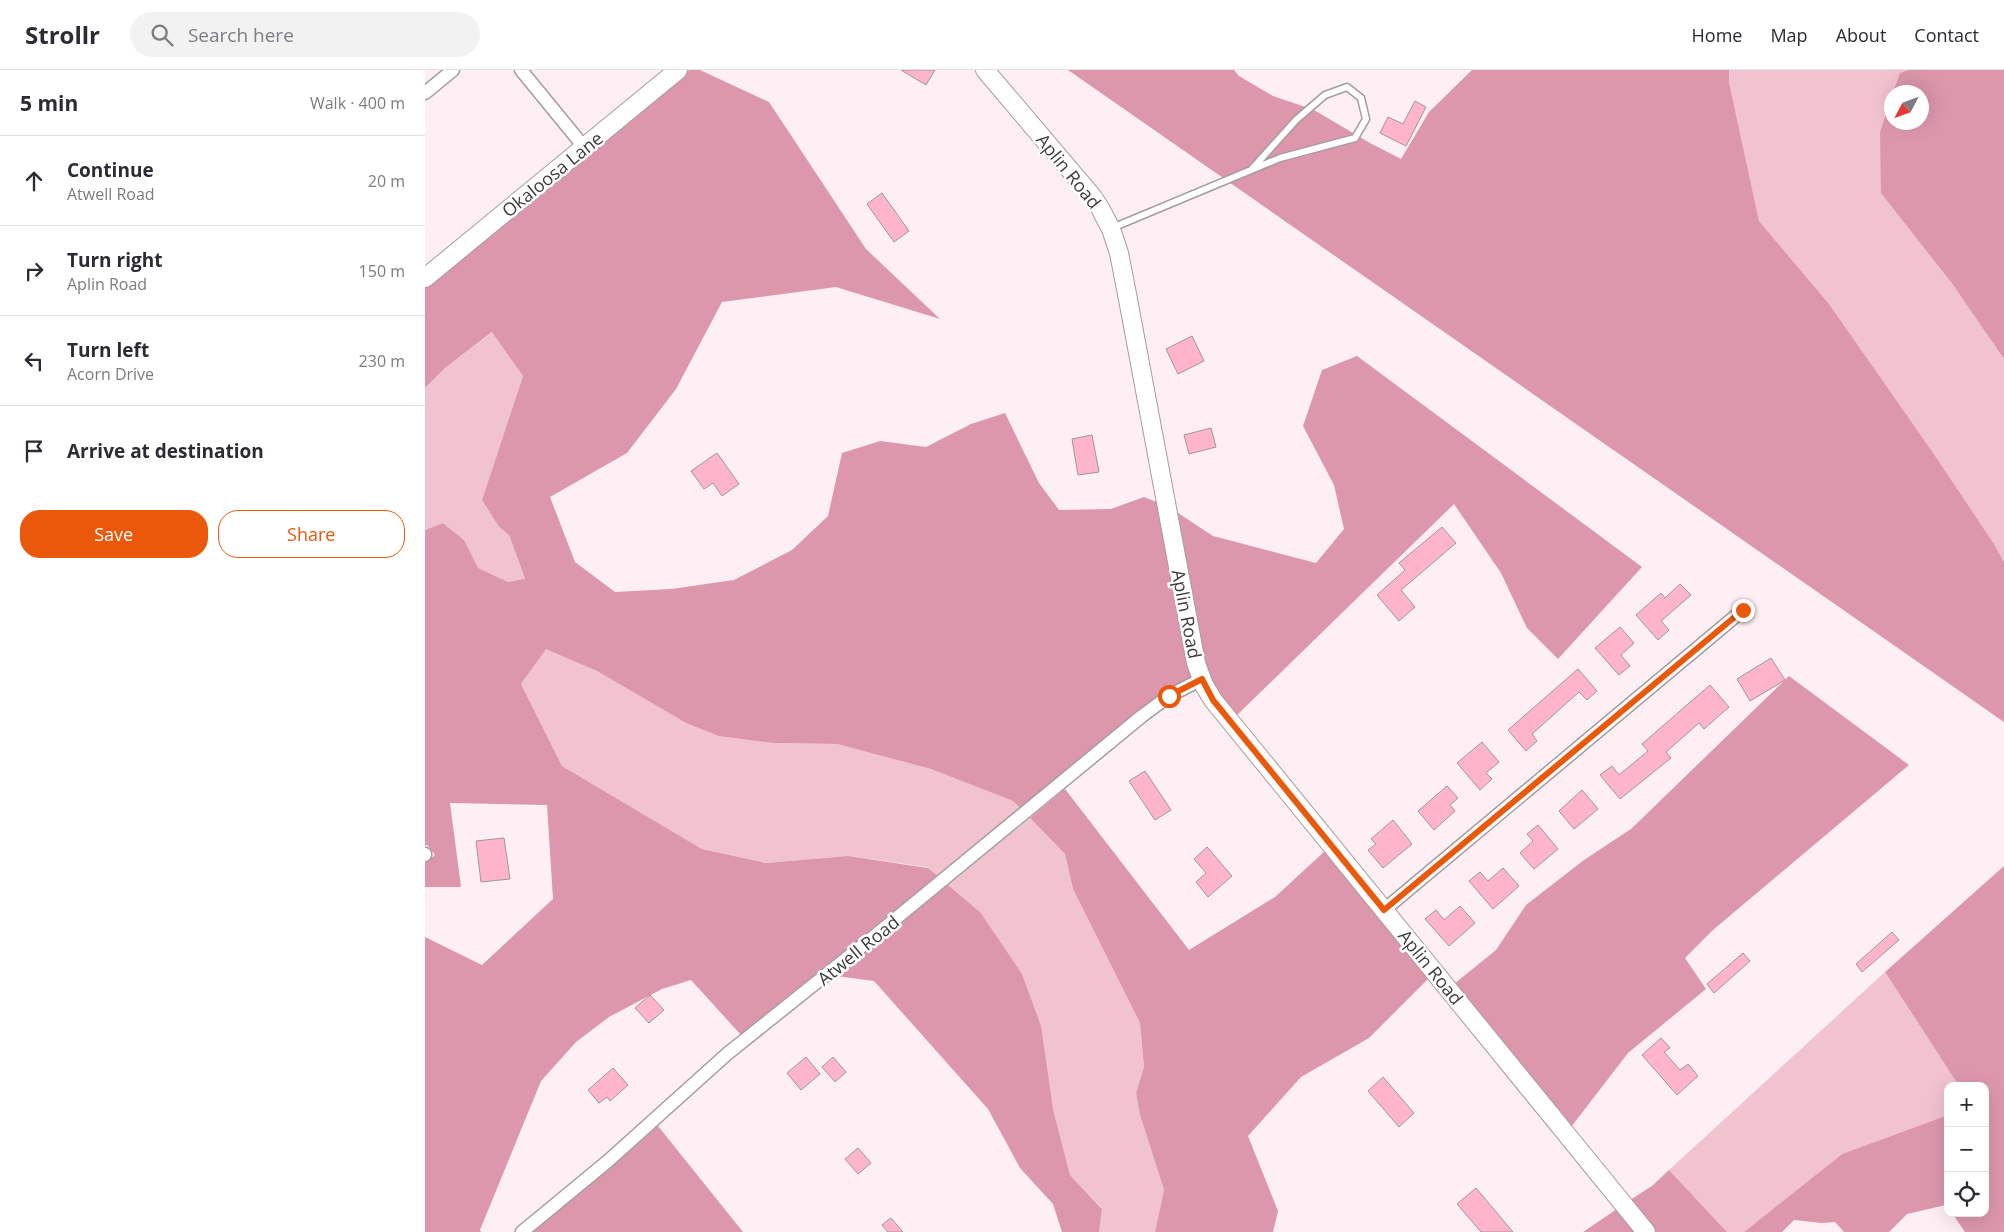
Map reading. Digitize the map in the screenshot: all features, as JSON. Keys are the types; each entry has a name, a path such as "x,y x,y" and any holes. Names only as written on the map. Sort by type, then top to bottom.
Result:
{"street":[{"path":"425,93 453,70"},
{"path":"521,70 584,147"},
{"name":"Okaloosa Lane","path":"425,278 678,70"},
{"name":"Aplin Road","path":"985,70 1092,196 1111,229 1120,261 1196,663 1213,700 1646,1232"},
{"path":"1384,910 1743,610"},
{"name":"Atwell Road","path":"522,1232 608,1161 727,1054 877,934 1142,716 1169,696 1202,679"}],"lane":[{"path":"1111,229 1280,158 1355,138 1365,119 1361,98 1347,87 1325,95 1296,120 1251,170"}],"shaded area":[{"path":"689,70 700,70 769,102 866,249 940,319 836,287 722,302 676,389 627,453 550,497 575,562 615,592 671,589 734,580 792,550 828,516 842,453 880,441 926,447 971,424 1005,413 1039,483 1059,510 1111,509 1144,497 1159,503 1193,676 1166,690 1138,711 1020,808 1013,801 931,769 837,744 774,743 719,736 686,723 597,671 546,649 521,684 562,766 702,849 766,863 848,856 928,868 938,876 741,1035 691,980 662,989 609,1017 576,1042 541,1081 480,1230 481,1232 425,1232 425,937 482,965 553,899 547,805 450,803 461,887 425,887 425,863 435,855 427,845 425,846 425,530 443,523 464,540 478,568 508,582 525,579 509,535 499,527 482,500 523,376 492,332 445,368 425,388 425,287"},
{"path":"1068,70 1234,70 1239,76 1273,96 1314,110 1401,159 1429,112 1472,70 1729,70 1729,82 1759,221 1829,304 1933,453 2004,562 2004,722"},
{"path":"1729,70 1908,70 1900,74 1896,85 1884,85 1884,120 1880,132 1951,282 2004,359 2004,562 1994,544 1829,304 1759,221 1729,82"},
{"path":"1908,70 2004,70 2004,359 1951,282 1881,193 1880,132 1884,120 1884,130 1929,130 1929,85 1896,85 1900,73"},
{"path":"493,332 523,376 482,500 499,527 509,535 525,580 508,582 477,568 464,540 443,523 425,530 425,388 445,368"},
{"path":"1357,356 1642,567 1558,659 1527,628 1501,573 1454,504 1236,716 1217,690 1203,661 1175,511 1213,536 1316,563 1344,529 1334,485 1303,426 1322,370"},
{"path":"546,648 597,671 686,723 774,743 837,744 931,769 1013,801 1020,808 938,876 927,867 848,856 766,863 702,849 562,766 521,684"},
{"path":"1789,676 1909,765 1713,930 1685,958 1706,989 1628,1053 1571,1127 1454,984 1496,950 1526,905 1584,860 1631,829"},
{"path":"1065,789 1189,950 1275,897 1325,851 1429,978 1369,1038 1301,1077 1248,1136 1278,1211 1273,1232 1155,1232 1164,1190 1140,1115 1136,1093 1144,1067 1140,1023 1073,889 1065,854 1030,818"},
{"path":"1030,818 1065,854 1073,889 1140,1023 1144,1067 1136,1093 1140,1115 1164,1190 1155,1232 1099,1232 1102,1208 1070,1175 1053,1109 980,912 948,885"},
{"path":"2004,866 2004,1232 1965,1232 1955,1217 1989,1217 1989,1082 1956,1082 1885,972"},
{"path":"948,885 980,912 1022,974 1041,1026 1053,1109 1070,1175 1102,1209 1099,1232 1062,1232 1053,1204 1020,1168 988,1109 874,981 836,976"},
{"path":"1885,972 1956,1082 1944,1082 1944,1116 1842,1154 1744,1232 1727,1232 1669,1170"},
{"path":"1944,1116 1944,1205 1907,1214 1889,1232 1844,1232 1835,1222 1821,1223 1794,1220 1782,1232 1744,1232 1842,1154"},
{"path":"658,1126 743,1232 533,1232 612,1166"},
{"path":"1669,1170 1727,1232 1656,1232 1630,1200 1652,1186"},
{"path":"1617,1209 1636,1232 1583,1232"}],"building":[{"path":"901,70 935,70 926,85"},
{"path":"1415,101 1426,107 1406,146 1380,133 1388,117 1403,124"},
{"path":"882,193 909,231 894,242 867,204"},
{"path":"1192,336 1204,361 1178,374 1166,349"},
{"path":"1211,428 1216,447 1189,454 1184,435"},
{"path":"1092,435 1099,472 1078,475 1072,439"},
{"path":"717,453 739,484 722,496 713,483 704,489 691,471"},
{"path":"1442,527 1456,543 1401,590 1415,607 1399,621 1377,595 1405,570 1399,563"},
{"path":"1680,584 1691,595 1661,621 1669,630 1658,640 1636,615 1661,593 1665,598"},
{"path":"1620,627 1634,643 1621,655 1630,666 1619,675 1595,648"},
{"path":"1771,658 1785,680 1750,701 1737,679"},
{"path":"1578,669 1597,691 1587,700 1579,692 1532,734 1537,741 1526,751 1508,730"},
{"path":"1710,685 1729,707 1704,729 1699,723 1666,752 1671,758 1620,799 1600,775 1612,766 1619,775 1648,751 1642,744"},
{"path":"1482,742 1499,762 1486,773 1492,779 1480,790 1457,763"},
{"path":"1145,771 1171,810 1155,820 1129,781"},
{"path":"1447,786 1458,798 1450,805 1455,811 1434,830 1418,811"},
{"path":"1582,790 1598,809 1574,829 1559,811"},
{"path":"1393,820 1412,844 1383,868 1368,850 1376,844 1371,839"},
{"path":"1538,825 1558,849 1534,869 1520,853 1533,841 1527,834"},
{"path":"504,838 510,879 481,882 476,841"},
{"path":"1207,847 1232,876 1208,897 1196,882 1206,873 1194,859"},
{"path":"1503,868 1519,886 1493,909 1469,881 1480,872 1488,881"},
{"path":"1460,906 1475,923 1449,946 1425,919 1436,910 1444,920"},
{"path":"1892,932 1899,940 1862,972 1856,964"},
{"path":"1743,953 1750,961 1714,993 1707,984"},
{"path":"650,995 664,1010 649,1023 635,1008"},
{"path":"1661,1038 1670,1048 1664,1052 1680,1070 1688,1064 1698,1076 1677,1095 1642,1055"},
{"path":"806,1057 820,1074 801,1090 787,1073"},
{"path":"833,1057 846,1072 835,1082 822,1067"},
{"path":"613,1068 628,1085 610,1101 607,1097 599,1103 588,1090"},
{"path":"1383,1077 1414,1113 1399,1127 1368,1091"},
{"path":"858,1148 871,1163 858,1174 845,1159"},
{"path":"1476,1188 1513,1232 1481,1232 1457,1204"},
{"path":"891,1218 903,1232 888,1232 882,1225"}],"route":[{"path":"1169,696 1202,679 1213,700 1384,910 1743,610"}]}
